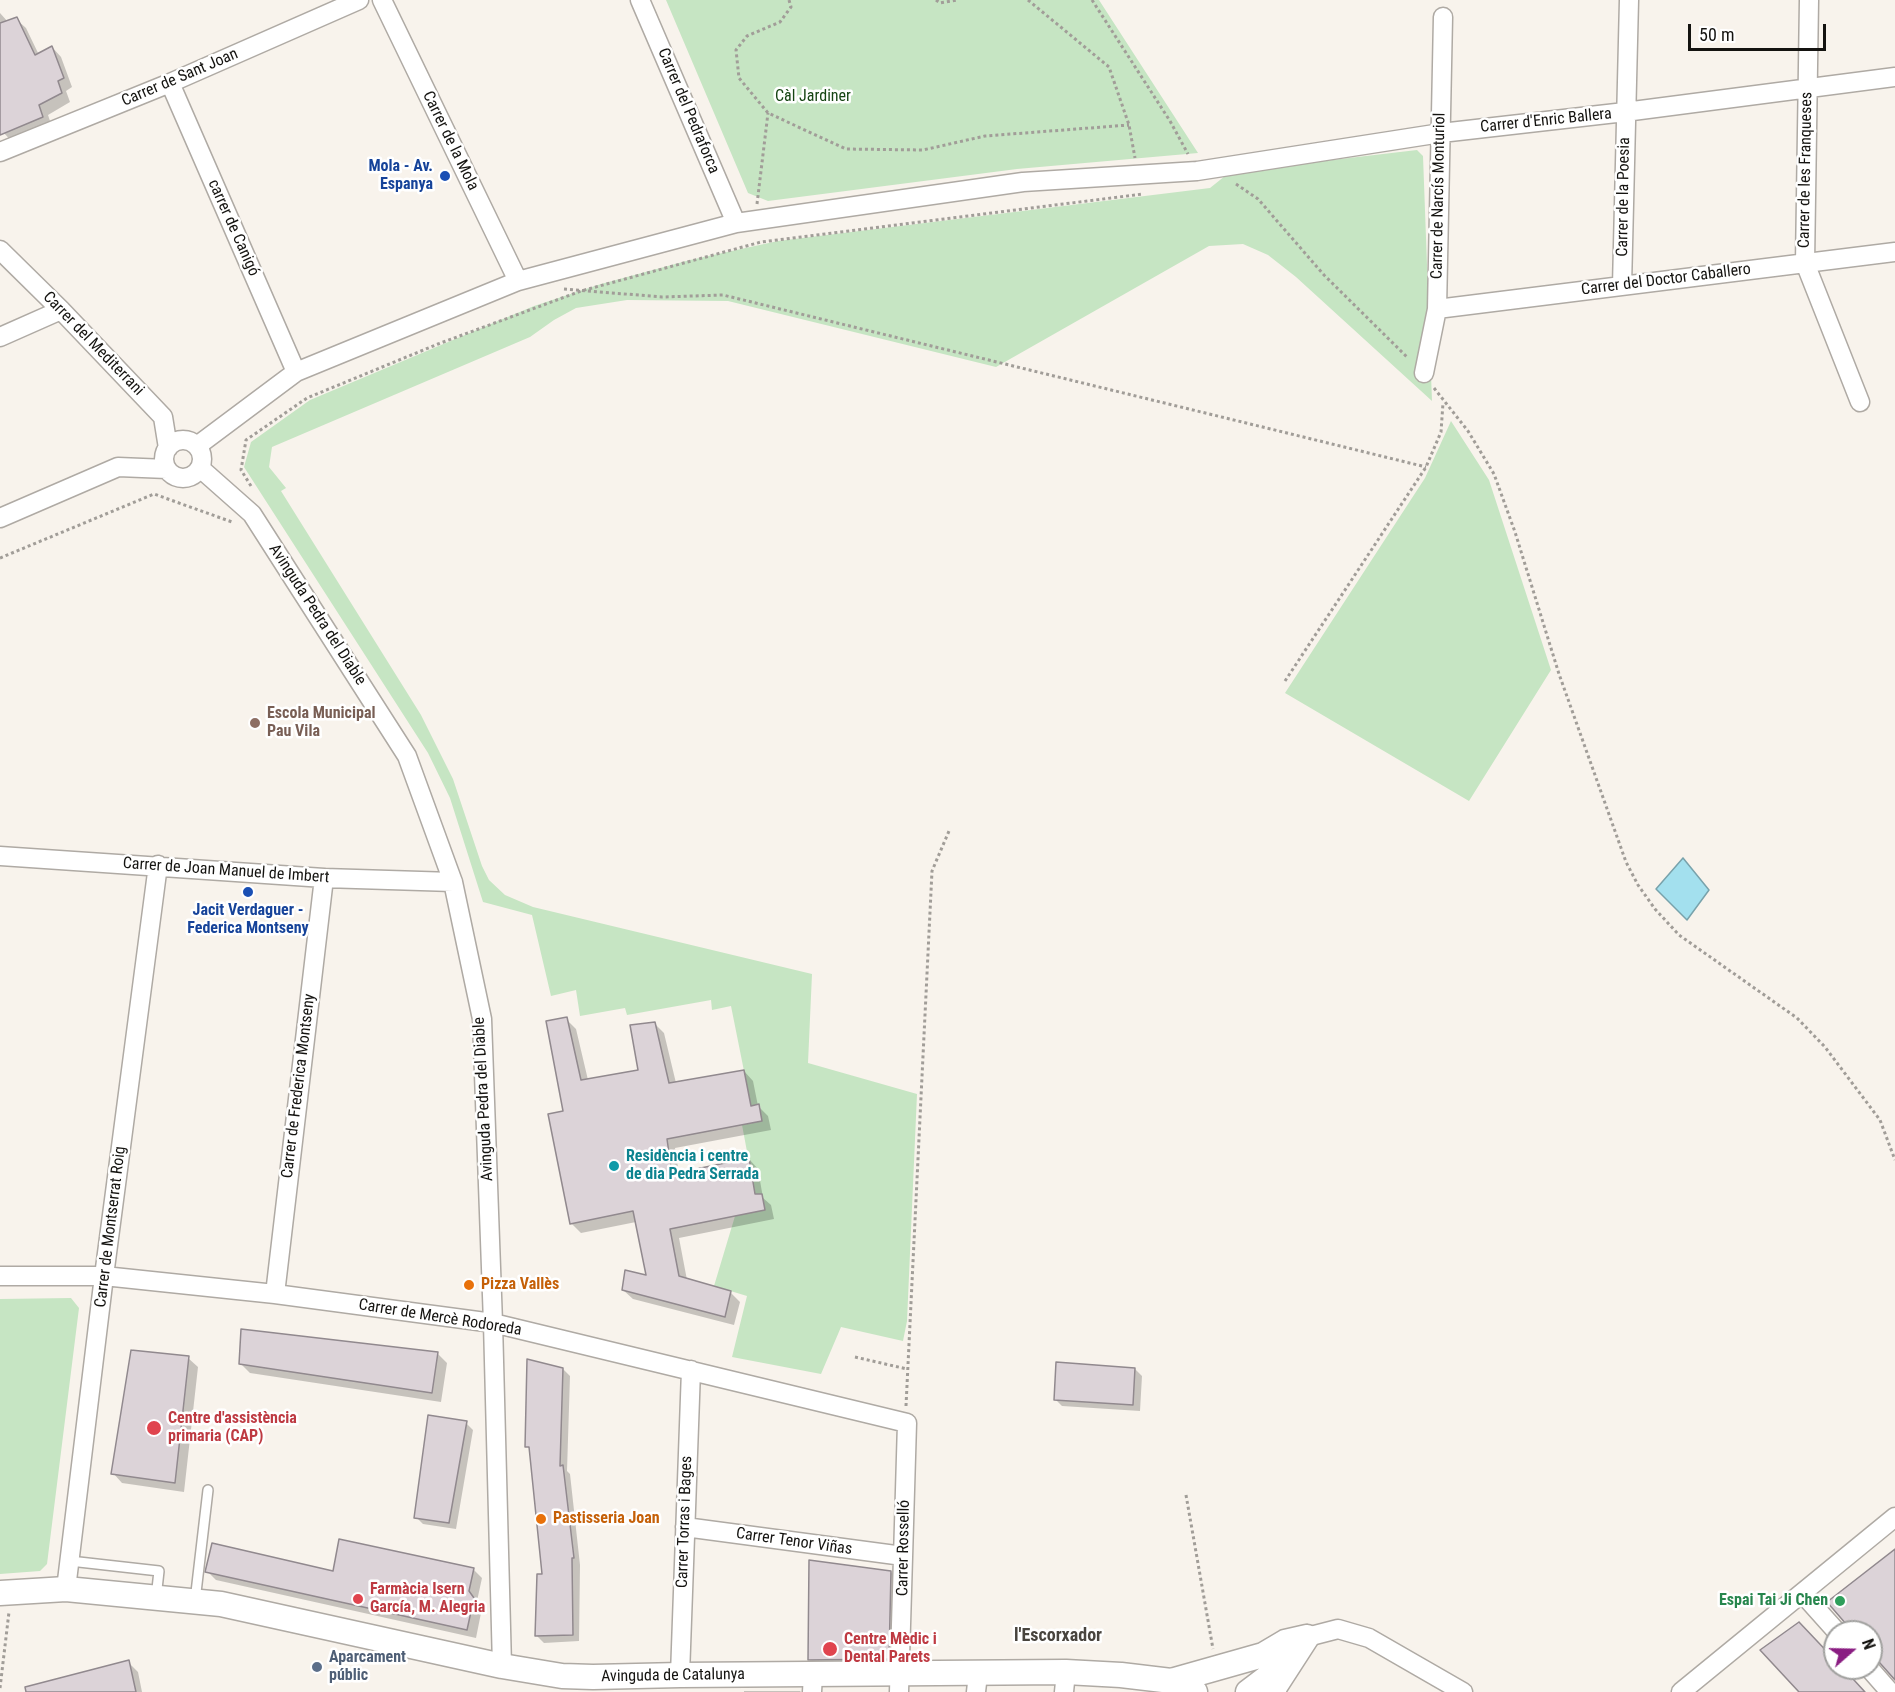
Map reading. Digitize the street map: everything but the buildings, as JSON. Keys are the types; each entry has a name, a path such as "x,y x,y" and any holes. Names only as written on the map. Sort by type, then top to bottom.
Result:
{"street":[{"name":"Carrer de Sant Joan","path":"0,152 170,83 359,0"},
{"name":"Carrer de la Mola","path":"382,0 518,281"},
{"name":"Carrer del Pedraforca","path":"640,0 736,223"},
{"name":"Carrer de la Poesia","path":"1622,286 1629,0"},
{"name":"Carrer de les Franqueses","path":"1809,0 1805,263 1860,402"},
{"name":"Carrer de Narcís Monturiol","path":"1424,373 1437,309 1443,17"},
{"name":"Carrer d'Enric Ballera","path":"197,446 296,372 518,281 736,223 1023,182 1197,171 1441,133 1895,77"},
{"name":"carrer de Canigó","path":"170,83 296,372"},
{"name":"Carrer del Mediterrani","path":"0,250 163,417 168,448"},
{"name":"Carrer del Doctor Caballero","path":"1437,309 1895,252"},
{"path":"0,337 61,310"},
{"path":"179,440 191,442 197,446 202,458 200,468 190,477 177,478 167,469 164,456 168,448 179,440"},
{"path":"0,518 118,467 167,469"},
{"name":"Avinguda Pedra del Diable","path":"200,468 252,514 407,756 453,882 482,1019 502,1666"},
{"name":"Carrer de Joan Manuel de Imbert","path":"0,856 324,878 453,882"},
{"name":"Carrer de Montserrat Roig","path":"66,1589 158,865"},
{"name":"Carrer de Frederica Montseny","path":"275,1294 324,878"},
{"name":"Carrer de Mercè Rodoreda","path":"0,1276 104,1276 275,1294 493,1323 906,1423"},
{"name":"Carrer Torras i Bages","path":"680,1675 691,1370"},
{"name":"Carrer Rosselló","path":"900,1683 906,1423"},
{"path":"1681,1692 1895,1517"},
{"name":"Carrer Tenor Viñas","path":"685,1527 903,1556"},
{"name":"Avinguda de Catalunya","path":"6,1593 66,1589 221,1604 502,1666 562,1676 680,1675 812,1684 1065,1682 1121,1675 1171,1681 1195,1692"},
{"path":"1803,1594 1826,1620"},
{"path":"1171,1681 1263,1655 1285,1642 1338,1629 1369,1638 1463,1692"},
{"path":"1274,1692 1274,1688 1307,1637"},
{"path":"1234,1692 1240,1681 1263,1655"},
{"path":"1248,1692 1293,1658"},
{"path":"1880,1680 1890,1692"}],"lane":[{"path":"195,1601 208,1490"},
{"path":"70,1561 159,1571 156,1598"}],"path":[{"path":"789,0 791,7 780,22 747,36 736,50 739,78 768,113 846,149 923,150 985,136 1129,125"},
{"path":"936,0 940,3 957,0"},
{"path":"1028,0 1109,67 1129,125 1138,174"},
{"path":"1092,0 1170,121 1197,171"},
{"path":"755,220 768,113"},
{"path":"1231,180 1258,199 1324,275 1424,373 1468,431 1494,474 1519,543 1559,674 1626,862 1638,885 1655,909 1679,935 1797,1018 1825,1047 1880,1120 1895,1160"},
{"path":"252,489 240,470 246,440 307,398 438,344 581,291 761,242 1153,193"},
{"path":"560,288 662,297 723,295 1426,466"},
{"path":"1285,681 1426,466 1441,432 1443,401"},
{"path":"0,558 154,494 236,523 252,514"},
{"path":"906,1423 932,871 949,831"},
{"path":"855,1357 907,1369"},
{"path":"1186,1495 1216,1668"},
{"path":"0,1688 6,1593"}],"green space":[{"name":"Càl Jardiner","path":"666,0 1099,0 1198,153 1017,169 768,201 748,193"},
{"path":"1417,150 1423,156 1432,401 1296,277 1268,255 1243,244 1209,246 996,367 728,301 627,300 576,308 530,337 272,447 269,467 286,488 281,491 421,715 453,779 482,866 489,880 505,895 533,907 812,974 808,1063 917,1094 907,1321 903,1341 841,1327 821,1374 732,1357 747,1296 714,1286 735,1216 765,1210 762,1194 755,1194 742,1125 762,1121 760,1105 751,1106 731,1006 712,1010 711,1000 627,1015 625,1008 580,1016 576,990 551,996 532,915 483,902 450,798 428,753 244,467 251,442 310,400 534,306 601,284 690,260 778,241 1210,188 1230,172"},
{"path":"1451,421 1489,480 1551,670 1469,801 1285,693 1425,478"},
{"path":"71,1298 79,1308 47,1564 40,1571 0,1574 0,1299"}],"water":[{"path":"1683,858 1709,890 1687,920 1656,889"}],"place":[{"name":"Mola - Av. Espanya","path":"445,176"},
{"name":"Escola Municipal Pau Vila","path":"255,723"},
{"name":"Jacit Verdaguer - Federica Montseny","path":"248,892"},
{"name":"Residència i centre de dia Pedra Serrada","path":"614,1166"},
{"name":"Pizza Vallès","path":"469,1285"},
{"name":"Centre d'assistència primaria (CAP)","path":"154,1428"},
{"name":"Pastisseria Joan","path":"541,1519"},
{"name":"Farmàcia Isern García, M. Alegria","path":"358,1599"},
{"name":"Espai Tai Ji Chen","path":"1840,1601"},
{"name":"Centre Mèdic i Dental Parets","path":"830,1649"},
{"name":"Aparcament públic","path":"317,1667"}],"district":[{"name":"l'Escorxador","path":"1058,1636"}]}
